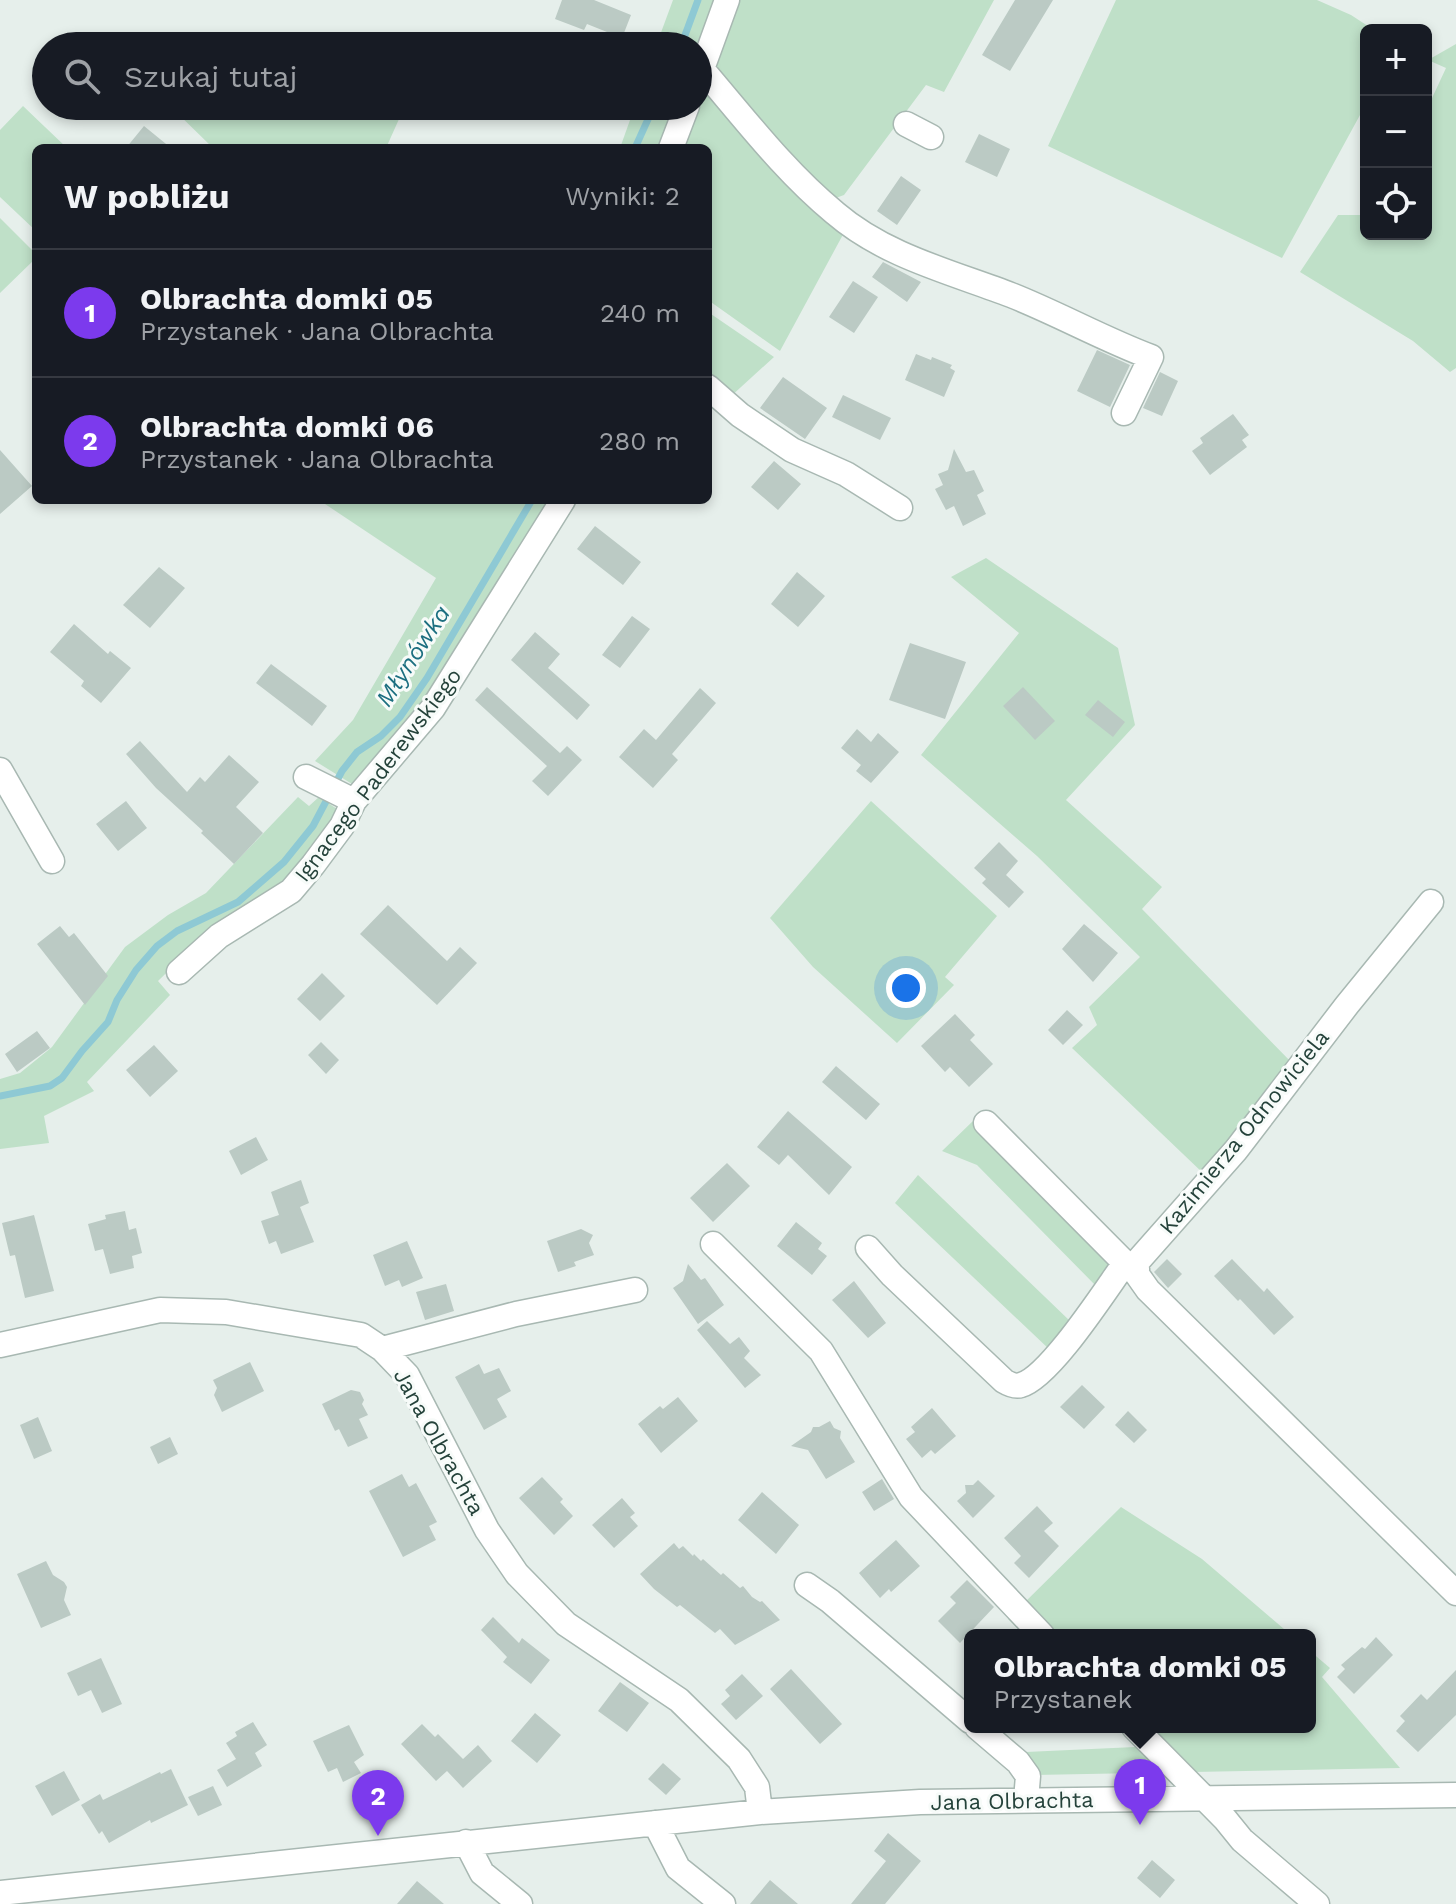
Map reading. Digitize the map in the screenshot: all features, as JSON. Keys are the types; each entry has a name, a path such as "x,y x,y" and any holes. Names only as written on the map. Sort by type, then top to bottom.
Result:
{"street":[{"path":"712,41 727,0"},
{"path":"712,87 813,193 852,225 883,245 1012,296 1151,357 1124,413"},
{"path":"673,144 682,120"},
{"path":"906,124 931,137"},
{"path":"712,390 740,415 792,450 846,474 900,508"},
{"name":"Ignacego Paderewskiego","path":"179,972 219,936 291,891 342,826 350,799 433,708 560,504"},
{"path":"0,770 52,861"},
{"path":"313,781 350,799"},
{"name":"Kazimierza Odnowiciela","path":"868,1248 892,1275 1004,1381 1020,1385 1037,1377 1087,1316 1236,1150 1431,902"},
{"path":"986,1123 1131,1266 1148,1290 1456,1593"},
{"path":"713,1244 821,1351 911,1497 1036,1629"},
{"path":"382,1349 516,1314 635,1290"},
{"name":"Jana Olbrachta","path":"0,1345 160,1310 226,1312 361,1335 382,1349 407,1375 487,1530 517,1574 566,1624 679,1700 739,1759 757,1787 760,1812"},
{"path":"807,1585 830,1601 964,1716"},
{"path":"984,1733 1018,1762 1028,1776 1026,1800"},
{"path":"1140,1733 1242,1840 1317,1904"},
{"name":"Jana Olbrachta","path":"0,1893 83,1894 466,1842 760,1812 920,1802 1456,1795"},
{"path":"655,1823 678,1868 723,1904"},
{"path":"466,1842 482,1873 520,1904"}],"green space":[{"path":"673,0 720,0 705,32 661,32"},
{"path":"739,0 994,0 944,92 926,85 844,195 833,199 821,192 721,78 715,64"},
{"path":"1116,0 1317,0 1365,24 1360,24 1360,115 1282,258 1048,146"},
{"path":"1456,44 1456,368 1450,372 1413,341 1300,272 1338,215 1360,215 1360,240 1432,240 1432,98 1446,68 1432,62 1432,58"},
{"path":"712,95 846,229 780,351 712,303 712,144 682,144 691,120 712,120"},
{"path":"23,106 32,115 32,120 38,120 63,144 32,144 32,227 0,197 0,130"},
{"path":"184,120 399,120 388,144 209,144"},
{"path":"630,120 673,120 664,144 621,144"},
{"path":"0,218 32,250 32,262 0,293"},
{"path":"712,315 774,357 729,398 712,380"},
{"path":"325,504 549,504 421,705 391,746 352,784 315,761 353,720 436,578"},
{"path":"986,558 1118,648 1135,725 1066,800 1162,887 1142,909 1293,1064 1205,1175 1072,1048 1097,1025 1089,1007 1140,957 1037,856 921,755 1019,633 951,577"},
{"path":"298,797 309,806 319,797 340,811 283,886 199,941 158,981 170,995 87,1082 94,1091 44,1116 49,1143 0,1149 0,1079 20,1073 52,1047 125,947 168,915 206,893"},
{"path":"871,801 997,916 945,977 954,985 897,1043 813,967 770,918"},
{"path":"973,1121 1117,1264 1097,1287 977,1165 942,1151"},
{"path":"918,1175 1070,1321 1050,1350 895,1203"},
{"path":"1121,1507 1202,1559 1284,1629 1018,1629 1008,1619"},
{"path":"1316,1656 1330,1668 1322,1677 1400,1768 1034,1775 1026,1752 1135,1747 1122,1733 1316,1733"}],"building":[{"path":"562,0 594,0 631,15 624,32 607,32 587,24 584,30 555,19"},
{"path":"1015,0 1053,0 1010,71 982,55"},
{"path":"144,126 166,144 129,144"},
{"path":"979,134 1010,149 997,177 965,162"},
{"path":"901,176 921,190 897,225 877,211"},
{"path":"883,262 921,282 907,302 872,277"},
{"path":"853,281 878,297 854,333 829,317"},
{"path":"1097,350 1130,365 1110,407 1077,391"},
{"path":"916,354 952,365 950,368 955,371 944,397 905,380"},
{"path":"1160,372 1178,381 1162,416 1143,408"},
{"path":"783,377 827,408 805,439 760,408"},
{"path":"843,395 891,418 880,440 832,417"},
{"path":"1233,414 1249,435 1242,440 1247,447 1210,475 1192,451 1203,443 1200,438"},
{"path":"954,449 966,472 974,470 984,491 977,495 986,514 963,526 954,506 946,510 935,489 943,485 938,474 948,470"},
{"path":"0,450 32,486 0,514"},
{"path":"774,461 801,484 778,510 751,487"},
{"path":"595,526 641,562 623,585 577,549"},
{"path":"159,567 185,588 150,628 123,605"},
{"path":"797,572 825,596 798,627 771,604"},
{"path":"632,616 650,629 620,668 602,655"},
{"path":"74,624 108,654 110,651 131,668 101,703 81,686 84,681 50,652"},
{"path":"535,632 560,654 548,668 590,705 577,720 511,660"},
{"path":"910,643 966,662 945,719 889,700"},
{"path":"271,664 327,706 312,726 256,683"},
{"path":"487,687 560,753 567,746 582,760 548,796 532,781 547,766 475,700"},
{"path":"1023,687 1055,721 1035,740 1003,706"},
{"path":"700,688 716,703 672,754 678,760 653,788 619,757 644,729 656,740"},
{"path":"1098,700 1125,722 1113,737 1085,715"},
{"path":"857,729 871,742 878,733 899,752 871,783 856,771 861,765 841,748"},
{"path":"140,741 187,792 200,777 205,782 229,755 259,782 236,807 263,833 234,864 156,788 126,754"},
{"path":"126,801 147,828 118,851 96,824"},
{"path":"999,842 1018,861 1006,875 1024,892 1009,908 982,883 986,879 974,868"},
{"path":"388,905 447,961 460,947 477,963 437,1005 360,934"},
{"path":"1084,924 1118,953 1093,982 1062,949"},
{"path":"60,926 69,937 74,933 108,976 85,1005 37,944"},
{"path":"322,973 345,996 320,1021 297,999"},
{"path":"1067,1010 1083,1025 1063,1045 1048,1030"},
{"path":"955,1014 975,1035 970,1040 993,1064 969,1087 950,1067 945,1072 921,1046"},
{"path":"37,1031 50,1048 17,1072 5,1054"},
{"path":"321,1042 339,1060 326,1074 308,1055"},
{"path":"154,1045 178,1071 150,1097 126,1070"},
{"path":"836,1066 880,1104 866,1120 822,1082"},
{"path":"788,1111 852,1167 829,1195 788,1155 779,1165 757,1147"},
{"path":"256,1137 268,1160 241,1175 229,1151"},
{"path":"727,1163 750,1186 713,1222 690,1198"},
{"path":"301,1180 309,1203 300,1207 314,1242 281,1254 276,1241 269,1244 261,1221 279,1215 271,1192"},
{"path":"125,1211 129,1230 136,1228 142,1253 132,1256 134,1268 110,1274 103,1249 95,1251 88,1224 106,1219 105,1215"},
{"path":"34,1215 54,1291 25,1298 15,1255 10,1256 2,1223"},
{"path":"796,1222 822,1243 818,1249 827,1256 812,1275 777,1246"},
{"path":"581,1229 593,1235 589,1243 594,1255 558,1272 547,1241"},
{"path":"407,1241 423,1278 402,1287 399,1280 385,1286 373,1255"},
{"path":"1167,1259 1182,1274 1168,1288 1154,1272"},
{"path":"1232,1259 1264,1292 1267,1288 1294,1317 1274,1335 1214,1276"},
{"path":"688,1264 701,1280 705,1278 724,1305 698,1324 673,1288 683,1281"},
{"path":"854,1281 886,1323 868,1338 832,1300"},
{"path":"446,1284 454,1311 425,1320 416,1292"},
{"path":"707,1321 730,1344 739,1337 750,1351 744,1358 761,1375 745,1388 697,1330"},
{"path":"250,1362 264,1391 222,1412 214,1395 217,1388 213,1380"},
{"path":"479,1364 484,1374 499,1368 511,1391 497,1399 507,1417 484,1430 455,1377"},
{"path":"1082,1385 1105,1407 1084,1429 1060,1407"},
{"path":"351,1390 360,1392 364,1400 362,1404 368,1415 359,1419 368,1438 348,1447 339,1429 335,1431 322,1404"},
{"path":"678,1397 698,1421 661,1453 638,1424 660,1406 663,1409"},
{"path":"932,1408 956,1436 935,1454 931,1450 922,1458 906,1439 915,1432 911,1427"},
{"path":"1128,1411 1147,1430 1134,1443 1115,1425"},
{"path":"38,1417 52,1451 34,1459 20,1425"},
{"path":"830,1421 834,1428 841,1431 840,1438 855,1462 826,1479 808,1450 791,1446 811,1432 813,1427"},
{"path":"170,1437 178,1454 158,1464 150,1447"},
{"path":"402,1474 409,1487 416,1483 437,1522 429,1526 436,1540 403,1557 369,1491"},
{"path":"542,1477 563,1499 560,1502 573,1516 554,1535 519,1498"},
{"path":"882,1479 894,1499 874,1511 862,1492"},
{"path":"978,1480 995,1496 973,1518 957,1501 966,1493 965,1485 973,1485"},
{"path":"762,1492 799,1525 776,1554 738,1520"},
{"path":"622,1498 635,1513 630,1517 638,1526 614,1548 592,1525"},
{"path":"1037,1506 1053,1523 1044,1531 1059,1546 1029,1578 1014,1563 1021,1556 1004,1538"},
{"path":"896,1540 920,1566 880,1598 859,1573"},
{"path":"674,1543 679,1549 683,1546 693,1556 701,1561 703,1559 740,1588 743,1586 780,1620 735,1645 720,1629 715,1633 680,1605 677,1607 640,1574"},
{"path":"46,1561 53,1575 67,1587 64,1600 71,1615 41,1628 17,1574"},
{"path":"967,1580 994,1607 973,1629 964,1629 964,1639 960,1643 938,1621 956,1603 950,1597"},
{"path":"493,1617 519,1643 522,1638 550,1660 531,1684 503,1662 507,1657 481,1630"},
{"path":"1376,1637 1393,1655 1354,1694 1337,1677 1345,1669 1341,1665 1362,1647 1365,1649"},
{"path":"101,1658 122,1704 102,1713 91,1690 78,1696 67,1673"},
{"path":"791,1669 842,1724 820,1744 770,1689"},
{"path":"1456,1670 1456,1715 1418,1752 1396,1731 1405,1721 1400,1716 1421,1694 1427,1700"},
{"path":"742,1674 763,1696 736,1720 721,1704 730,1696 725,1690"},
{"path":"620,1682 649,1703 627,1732 598,1711"},
{"path":"535,1713 561,1735 537,1763 511,1741"},
{"path":"253,1722 267,1745 255,1753 262,1766 227,1787 217,1770 236,1759 226,1743 237,1736 235,1732"},
{"path":"422,1724 435,1737 438,1734 463,1759 478,1745 492,1761 463,1788 447,1771 436,1781 401,1744"},
{"path":"349,1725 364,1755 354,1762 361,1773 343,1782 337,1768 328,1772 313,1741"},
{"path":"663,1763 681,1779 666,1795 648,1779"},
{"path":"171,1769 188,1805 151,1823 150,1820 109,1843 102,1831 99,1834 81,1805 100,1794 103,1800"},
{"path":"64,1771 80,1800 52,1816 35,1786"},
{"path":"213,1786 222,1805 198,1816 188,1797"},
{"path":"888,1833 921,1861 885,1904 851,1904 886,1861 874,1851"},
{"path":"1152,1860 1175,1880 1160,1898 1137,1878"},
{"path":"770,1880 798,1904 750,1904"},
{"path":"417,1881 444,1904 397,1904"}],"waterway":[{"name":"Młynówka","path":"686,32 698,0"},
{"name":"Młynówka","path":"637,144 648,120"},
{"name":"Młynówka","path":"0,1096 50,1086 62,1078 108,1022 117,1000 136,970 157,946 177,931 238,902 284,862 313,826 342,771 357,752 381,736 400,717 427,678 530,504"}],"place":[{"name":"Olbrachta domki 05","path":"1140,1825"},
{"name":"Olbrachta domki 06","path":"378,1836"}]}
